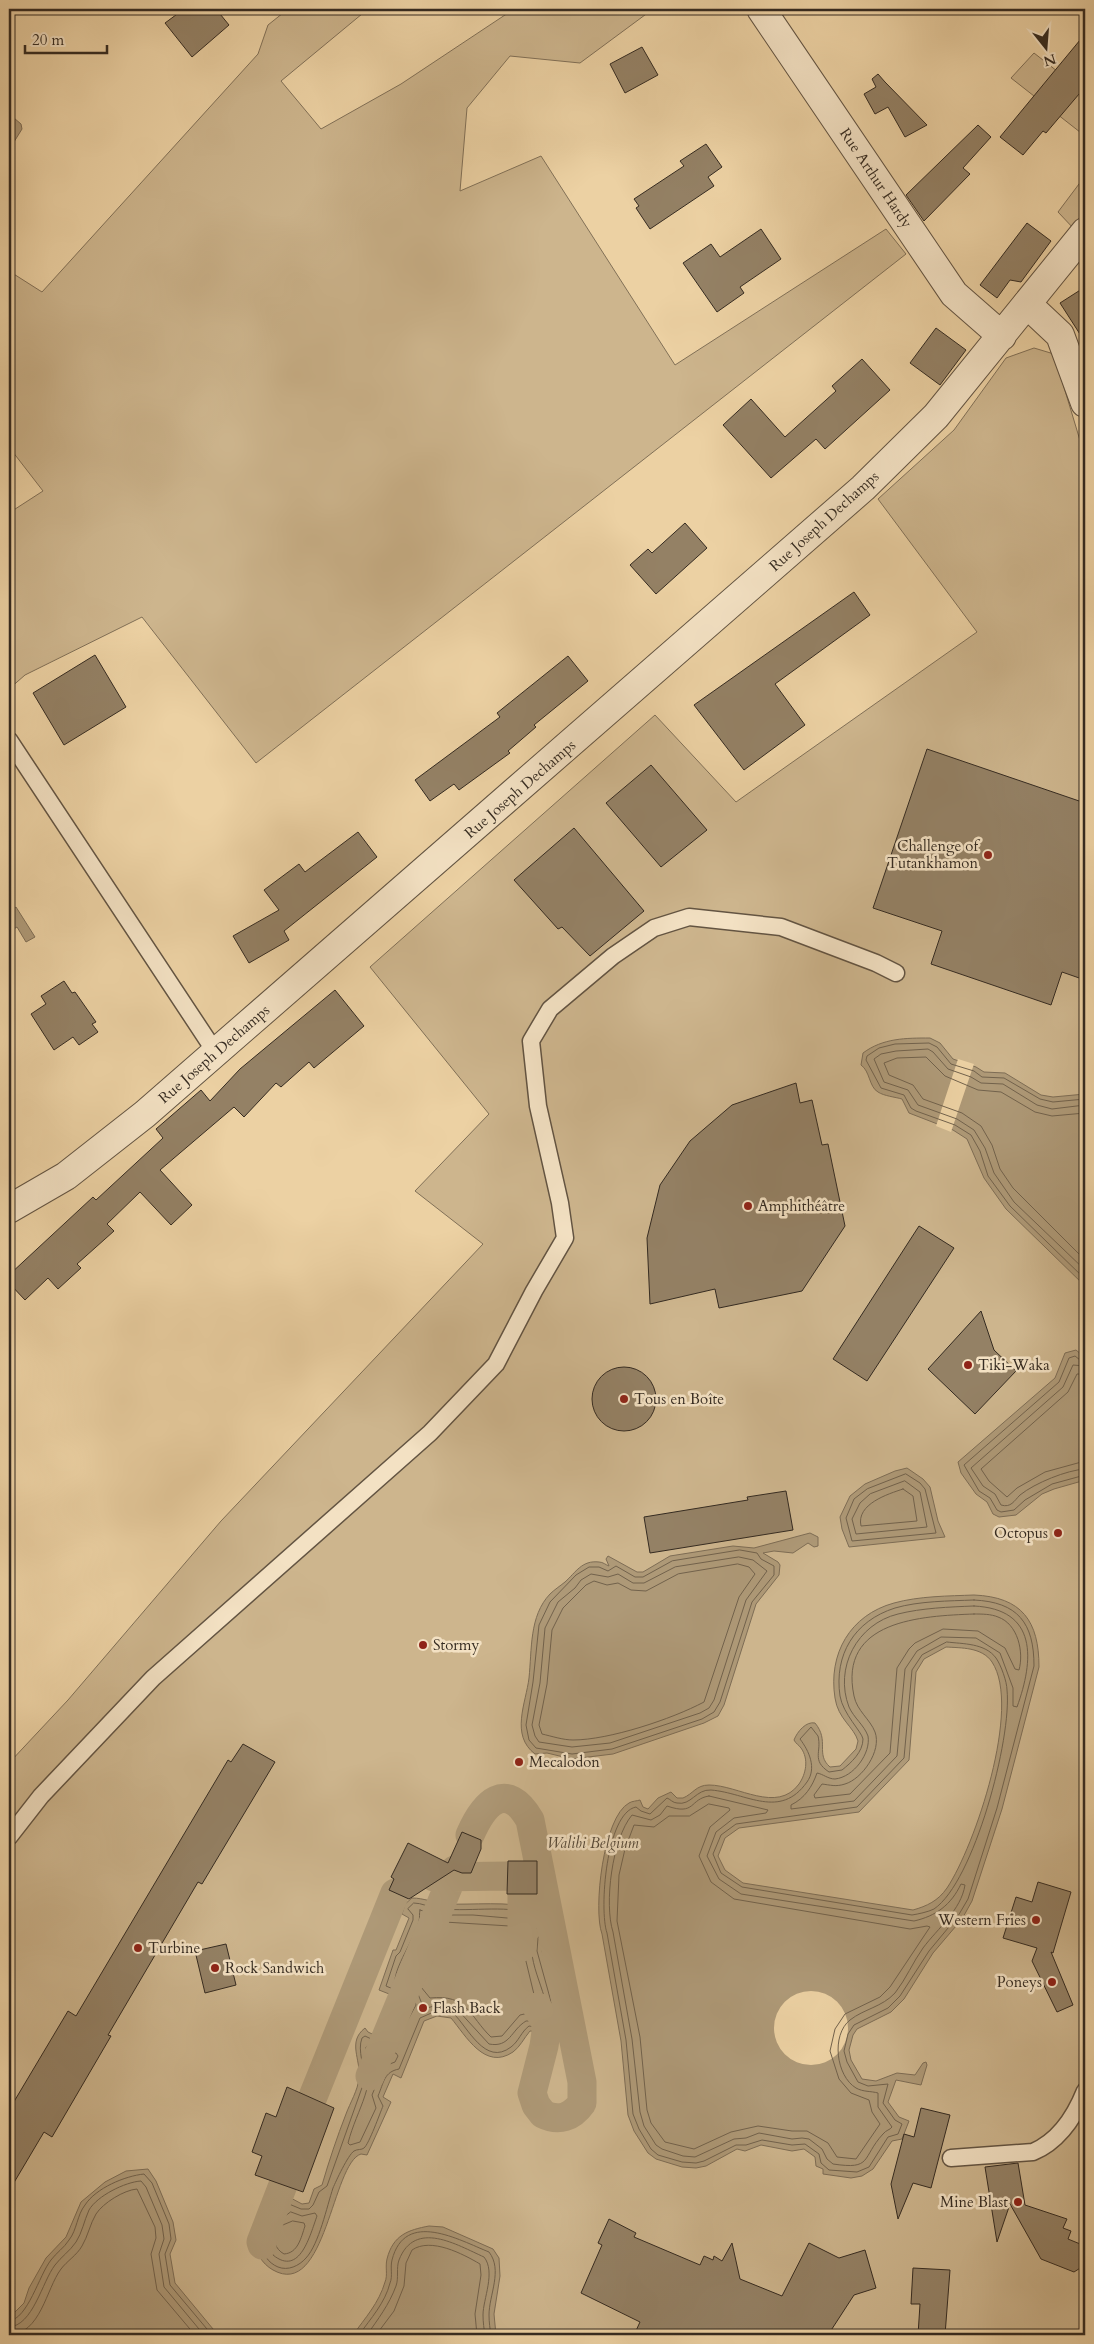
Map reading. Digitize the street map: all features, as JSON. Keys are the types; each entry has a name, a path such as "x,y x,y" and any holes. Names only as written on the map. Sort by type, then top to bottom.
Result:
{"street":[{"name":"Rue Arthur Hardy","path":"761,9 954,294 1002,336"},
{"name":"Rue Joseph Dechamps","path":"9,1208 66,1176 145,1114 863,488 936,416 1085,232"},
{"path":"1027,304 1060,335 1085,403"}],"lane":[{"path":"9,740 216,1052"},
{"path":"9,1838 41,1796 153,1678 430,1432 496,1364 534,1291 565,1238 560,1203 538,1106 531,1041 550,1009 613,956 654,928 689,917 781,927 876,963 896,973"},
{"path":"951,2158 1033,2152 1043,2148 1069,2123 1085,2091"}],"green space":[{"path":"288,9 368,9 281,81 321,129 401,84 514,9 653,9 580,63 510,56 467,108 460,191 541,156 675,365 886,229 906,254 256,763 142,617 25,675 9,689 9,513 43,491 9,447 9,271 42,292 258,54 268,25"},
{"path":"1034,53 1085,93 1085,136 1011,78"},
{"path":"1085,176 1085,217 1075,230 1058,212"},
{"name":"Walibi Belgium","path":"1034,348 1054,354 1085,457 1085,2335 9,2335 9,1763 68,1700 221,1521 483,1244 415,1191 489,1114 370,967 655,715 736,802 977,632 878,499 954,430 1006,358"}],"water":[{"path":"14,118 21,124 22,129 9,150 9,119"},
{"path":"16,907 35,937 26,942 17,927 9,932 9,912"},
{"path":"930,1038 940,1043 953,1059 976,1067 984,1072 1005,1073 1041,1095 1053,1097 1085,1094 1085,1286 1006,1209 984,1178 967,1139 953,1130 909,1113 902,1099 880,1093 873,1087 866,1071 861,1065 863,1053 879,1044 887,1042"},
{"path":"1076,1350 1082,1355 1085,1354 1085,1478 1082,1481 1042,1494 1016,1515 999,1517 993,1514 987,1502 976,1494 961,1473 958,1462 1055,1378 1065,1353"},
{"path":"907,1468 923,1479 930,1487 938,1521 945,1537 849,1547 842,1529 840,1517 850,1496 865,1484"},
{"path":"810,1533 818,1537 818,1546 814,1547 808,1543 793,1553 774,1551 763,1553 778,1562 780,1565 779,1575 756,1604 724,1705 718,1716 704,1723 613,1754 572,1759 547,1753 535,1754 527,1746 521,1728 529,1678 531,1645 538,1612 550,1594 580,1568 593,1562 602,1562 609,1566 606,1559 608,1556 637,1572 643,1572 670,1556 733,1546 754,1548"},
{"path":"974,1595 1004,1601 1016,1607 1024,1614 1036,1637 1039,1667 1002,1809 972,1901 962,1919 933,1953 904,1999 891,2012 857,2029 853,2035 849,2050 851,2060 862,2079 876,2081 897,2073 915,2075 923,2063 926,2062 927,2065 921,2085 896,2080 888,2102 899,2117 909,2121 902,2139 892,2141 873,2169 862,2176 851,2178 823,2174 823,2169 816,2166 815,2157 804,2149 792,2151 761,2145 745,2151 737,2149 706,2166 696,2168 682,2167 656,2159 648,2153 634,2131 628,2115 621,2041 600,1922 599,1905 602,1865 613,1826 620,1812 632,1802 640,1800 643,1807 648,1809 658,1798 671,1792 677,1798 683,1798 705,1785 720,1786 769,1798 780,1797 790,1793 799,1784 806,1766 803,1752 794,1740 802,1728 812,1723 815,1723 822,1736 823,1757 826,1762 830,1767 840,1766 856,1749 858,1741 839,1712 835,1698 835,1666 845,1638 865,1617 894,1603 924,1598","holes":["946,1647 965,1648 983,1653 988,1657 992,1662 1000,1683 1002,1710 991,1776 981,1810 958,1868 947,1888 940,1896 928,1905 913,1910 743,1883 725,1870 718,1856 725,1838 739,1828 859,1812 909,1760 916,1672 924,1659"]},
{"path":"412,1898 447,1904 523,1906 535,1909 549,1925 563,1924 563,1930 544,1937 542,1951 560,2015 567,2014 568,2030 557,2037 552,2045 545,2045 543,2032 530,2031 513,2052 503,2057 494,2057 477,2049 451,2018 437,2016 424,2021 401,2078 393,2074 383,2097 391,2102 367,2155 361,2154 351,2163 342,2180 326,2227 316,2249 305,2266 291,2274 273,2270 265,2264 256,2249 255,2231 260,2214 266,2207 278,2209 287,2196 302,2204 309,2203 314,2189 322,2185 336,2140 356,2092 359,2078 356,2051 357,2039 365,2028 368,2032 391,2043 412,2003 379,1990 393,1950 396,1950 409,1918 402,1914 405,1904"},
{"path":"148,2169 156,2181 173,2222 176,2240 170,2254 175,2283 218,2335 9,2335 9,2318 24,2303 29,2288 46,2258 66,2237 81,2202 105,2182 126,2171"},
{"path":"429,2226 443,2227 493,2249 499,2258 500,2276 494,2314 496,2335 353,2335 379,2297 386,2279 387,2259 393,2244 402,2235 414,2229"}],"pier":[{"path":"958,1059 974,1064 951,1132 936,1126"},
{"path":"811,1991 825,1994 837,2002 845,2014 848,2028 845,2042 837,2054 825,2062 811,2065 797,2062 785,2054 777,2042 774,2028 777,2014 785,2002 797,1994"}],"building":[{"path":"184,9 216,9 229,25 192,57 165,23"},
{"path":"1085,34 1085,87 1046,133 1043,131 1023,155 1000,137"},
{"path":"642,47 658,75 625,93 610,64"},
{"path":"878,74 927,125 905,137 888,107 875,114 864,94 876,87 872,79"},
{"path":"978,125 991,137 963,168 970,174 924,221 906,195"},
{"path":"706,144 722,167 708,177 714,186 650,229 636,208 639,206 634,199 684,166 680,161"},
{"path":"1027,223 1051,241 1021,282 1010,280 997,298 980,285"},
{"path":"761,229 781,259 740,287 744,293 717,312 683,263 711,244 720,257"},
{"path":"1085,287 1085,342 1060,303"},
{"path":"936,328 966,350 940,385 910,363"},
{"path":"862,359 890,390 825,449 816,439 771,478 723,425 751,399 785,437 836,391 832,386"},
{"path":"685,523 707,548 656,594 630,565 648,549 652,553"},
{"path":"854,592 870,615 775,684 805,725 744,770 694,705"},
{"path":"95,655 126,707 64,745 33,693"},
{"path":"568,656 588,681 534,725 536,727 508,751 510,753 459,790 454,784 430,801 415,780 500,717 497,713"},
{"name":"Challenge of Tutankhamon","path":"927,749 1085,803 1085,980 1062,972 1051,1005 931,964 942,931 873,908"},
{"path":"651,765 707,830 661,867 606,803"},
{"path":"574,828 644,911 590,956 562,927 558,929 514,880"},
{"path":"358,832 377,857 284,931 289,940 249,963 233,936 279,910 264,890 299,864 305,872"},
{"path":"64,981 72,993 75,992 96,1022 92,1024 98,1032 79,1045 73,1037 54,1050 31,1014 46,1004 41,996"},
{"path":"335,990 364,1026 314,1068 309,1062 281,1087 276,1083 244,1117 234,1107 160,1170 192,1205 171,1225 140,1192 107,1224 114,1231 77,1264 81,1268 58,1289 48,1278 25,1300 9,1283 9,1275 93,1197 96,1200 163,1138 156,1129 201,1090 210,1101 240,1069"},
{"name":"Amphithéâtre","path":"796,1083 800,1103 812,1100 822,1145 828,1144 845,1226 802,1291 719,1308 715,1289 650,1304 647,1238 660,1185 690,1141 732,1105"},
{"path":"919,1226 954,1248 867,1381 833,1359"},
{"path":"981,1311 994,1350 1016,1371 975,1414 928,1369"},
{"name":"Tous en Boîte","path":"624,1367 642,1373 650,1381 656,1399 650,1417 642,1425 624,1431 606,1425 598,1417 592,1399 598,1381 606,1373"},
{"path":"786,1491 793,1530 650,1553 644,1517 748,1500 747,1497"},
{"name":"Turbine","path":"243,1744 275,1762 202,1884 198,1882 108,2035 111,2036 52,2137 44,2132 9,2191 9,2110 68,2011 76,2016 228,1760 231,1762"},
{"path":"462,1832 481,1840 481,1849 471,1873 462,1873 454,1870 409,1899 389,1890 394,1879 391,1877 408,1843 448,1863"},
{"path":"508,1861 537,1861 537,1894 507,1894"},
{"name":"Western Fries","path":"1038,1882 1071,1892 1053,1953 1051,1952 1073,2005 1057,2012 1032,1961 1037,1948 1003,1938 1016,1897 1032,1902"},
{"name":"Rock Sandwich","path":"226,1944 236,1985 205,1993 195,1951"},
{"path":"287,2087 334,2108 303,2192 255,2175 262,2156 252,2152 266,2113 276,2117"},
{"path":"921,2108 950,2115 931,2188 913,2183 898,2219 891,2184 904,2134 914,2137"},
{"name":"Mine Blast","path":"1018,2163 1025,2205 1067,2219 1063,2228 1071,2231 1068,2239 1085,2246 1085,2265 1074,2272 1041,2259 1010,2204 997,2242 985,2167"},
{"path":"609,2219 636,2233 634,2237 700,2265 704,2256 713,2260 714,2256 722,2261 732,2243 740,2279 782,2296 809,2243 839,2258 865,2250 876,2288 854,2295 828,2335 634,2335 640,2322 581,2293 602,2245 598,2243"},
{"path":"913,2268 950,2270 945,2335 918,2335 920,2304 911,2304"}],"waterway":[{"path":"470,1835 482,1813 496,1800 504,1798 512,1801 521,1808 530,1820 582,2082 582,2103 574,2112 565,2117 554,2118 543,2114 536,2105 532,2093 544,2046 547,2025 537,2007"},
{"path":"370,2076 455,1870"},
{"path":"434,1877 508,1876"},
{"path":"312,2099 395,1893"},
{"path":"522,1894 522,1947"},
{"path":"262,2245 261,2242 283,2185"}],"place":[{"name":"Challenge of Tutankhamon","path":"988,855"},
{"name":"Amphithéâtre","path":"748,1206"},
{"name":"Tiki-Waka","path":"968,1365"},
{"name":"Tous en Boîte","path":"624,1399"},
{"name":"Octopus","path":"1058,1533"},
{"name":"Stormy","path":"423,1645"},
{"name":"Mecalodon","path":"519,1762"},
{"name":"Western Fries","path":"1036,1920"},
{"name":"Turbine","path":"138,1948"},
{"name":"Rock Sandwich","path":"215,1968"},
{"name":"Poneys","path":"1052,1982"},
{"name":"Flash Back","path":"423,2008"},
{"name":"Mine Blast","path":"1018,2202"}]}
